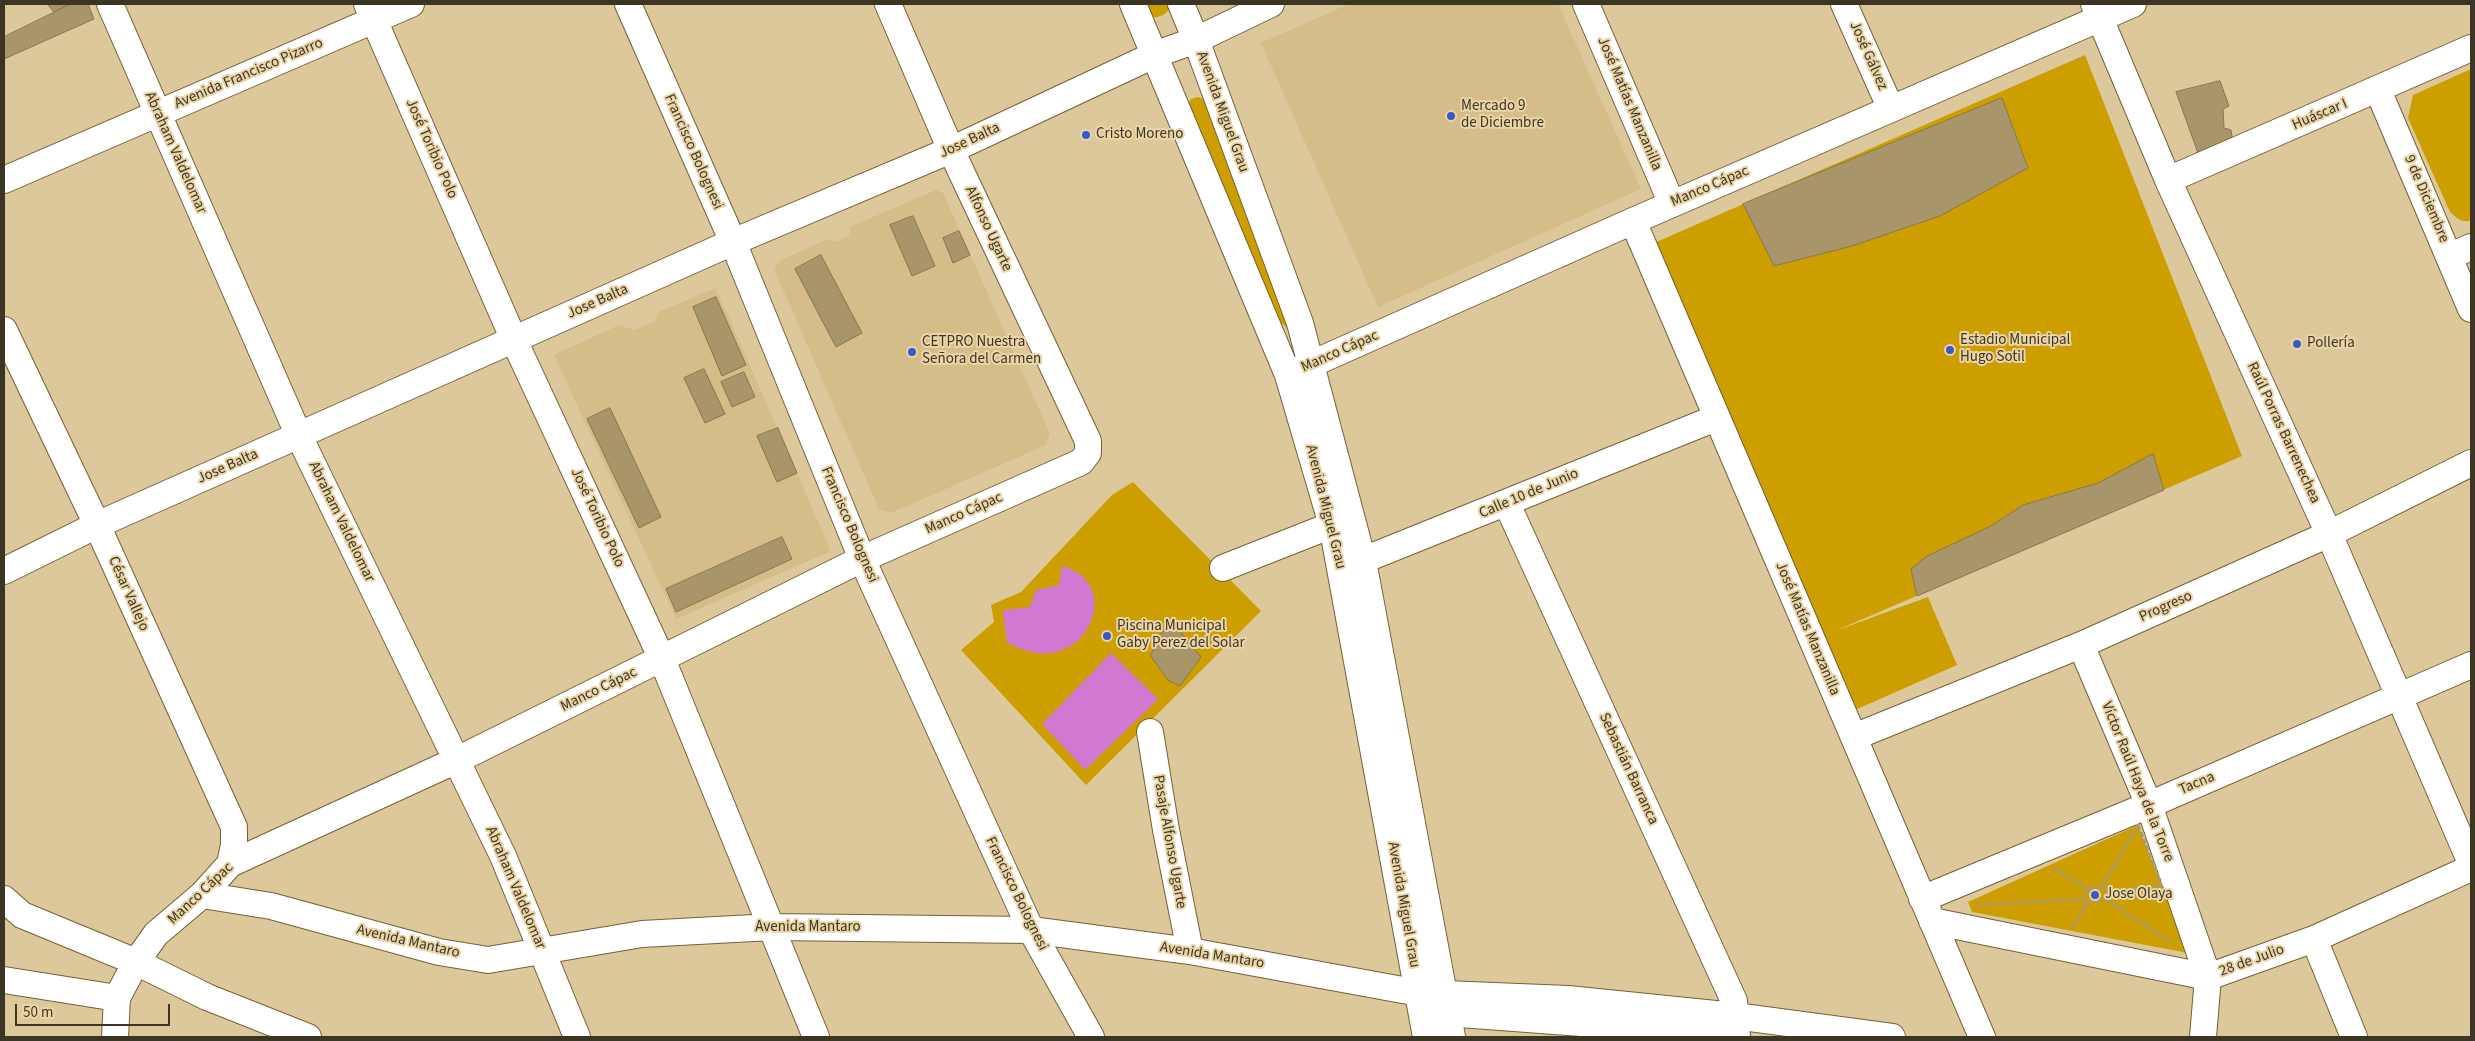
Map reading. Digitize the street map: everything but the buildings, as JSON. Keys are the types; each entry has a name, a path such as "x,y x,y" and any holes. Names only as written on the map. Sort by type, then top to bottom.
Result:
{"street":[{"name":"Abraham Valdelomar","path":"110,4 299,436 503,856 577,1037"},
{"name":"Avenida Francisco Pizarro","path":"4,180 157,113 370,12 411,4"},
{"name":"Francisco Bolognesi","path":"628,4 733,242 862,559 1031,930 1091,1037"},
{"name":"Alfonso Ugarte","path":"888,4 951,150 1088,441 1088,453"},
{"name":"Avenida Miguel Grau","path":"1133,4 1288,375 1332,524 1352,565 1426,1037"},
{"name":"Avenida Miguel Grau","path":"1180,4 1196,40 1300,323 1312,364 1352,565 1449,1016"},
{"name":"Jose Balta","path":"4,571 97,525 733,242 951,150 1154,55 1196,40 1271,4"},
{"name":"José Matías Manzanilla","path":"1586,4 1672,204"},
{"name":"José Gálvez","path":"1844,4 1891,109"},
{"name":"Manco Cápac","path":"1288,375 1633,221 1891,109 2097,11 2133,4"},
{"name":"Raúl Porras Barrenechea","path":"2097,11 2168,180 2329,534 2471,863"},
{"name":"José Toribio Polo","path":"370,12 514,340 662,659 816,1037"},
{"name":"Huáscar I","path":"2168,180 2471,48"},
{"name":"9 de Diciembre","path":"2378,90 2461,251 2471,309"},
{"name":"José Matías Manzanilla","path":"1633,221 1982,1037"},
{"name":"César Vallejo","path":"4,330 97,525 234,827 234,845 230,864"},
{"name":"Calle 10 de Junio","path":"1352,565 1716,418"},
{"name":"Manco Cápac","path":"117,998 136,962 156,934 202,895 230,864 457,760 862,559 1081,462 1088,453"},
{"name":"Progreso","path":"1854,737 2081,645 2329,534 2471,464"},
{"name":"Sebastián Barranca","path":"1507,504 1734,1001 1736,1027"},
{"path":"1223,568 1332,524"},
{"name":"Víctor Raúl Haya de la Torre","path":"2081,645 2144,815 2208,977 2203,1037"},
{"name":"Tacna","path":"1927,910 2144,815 2471,665"},
{"name":"Pasaje Alfonso Ugarte","path":"1150,732 1167,839 1190,951"},
{"name":"28 de Julio","path":"1927,910 2208,977 2314,939 2471,868"},
{"name":"Avenida Mantaro","path":"202,895 271,906 439,952 488,960 642,934 772,927 1031,930 1190,951 1420,1002 1449,1016 1595,1024 1717,1037"},
{"path":"10,911 136,962 207,997 308,1037"},
{"path":"2314,939 2354,1037"},
{"path":"4,980 117,998 114,1037"},
{"path":"1449,1016 1568,999 1736,1027 1892,1037"}],"path":[{"path":"2130,829 2144,815"},
{"path":"2102,887 2144,815"},
{"path":"2046,863 2088,889 2102,887 2108,892 2162,885 2144,815"},
{"path":"2081,932 2071,930 2086,901 2088,889"},
{"path":"1986,910 1976,907 2098,902 2104,899 2108,892"},
{"path":"2104,899 2172,942"}],"shaded area":[{"path":"1141,4 1171,4 1166,13 1161,16 1151,17"},
{"name":"Mercado 9 de Diciembre","path":"1349,4 1558,4 1641,189 1378,307 1261,43"},
{"name":"Estadio Municipal Hugo Sotil","path":"2085,55 2242,456 1835,631 1928,597 1957,665 1855,710 1654,243"},
{"path":"2471,69 2471,220 2465,221 2460,220 2450,212 2408,118 2413,95"},
{"path":"1198,97 1210,102 1289,317 1288,329 1276,318 1186,107 1191,99"},
{"name":"CETPRO Nuestra Señora del Carmen","path":"936,190 943,193 1050,434 1046,445 891,513 879,509 774,269 781,260 828,239 836,242 849,236 850,227"},
{"path":"716,288 831,551 676,619 554,355 619,325 634,330 654,322 658,312"},
{"name":"Piscina Municipal Gaby Perez del Solar","path":"1133,482 1261,611 1086,785 961,650 994,622 991,605 1021,592 1112,495"},
{"path":"1062,566 1080,575 1091,587 1095,602 1092,618 1085,633 1072,645 1056,652 1037,653 1007,643 1003,610 1030,607 1036,590 1059,585"},
{"path":"1111,653 1158,699 1085,770 1042,724"},
{"path":"2138,825 2188,953 1972,912 1968,902"}],"place":[{"name":"Mercado 9 de Diciembre","path":"1451,116"},
{"name":"Cristo Moreno","path":"1086,135"},
{"name":"Pollería","path":"2297,344"},
{"name":"Estadio Municipal Hugo Sotil","path":"1950,350"},
{"name":"CETPRO Nuestra Señora del Carmen","path":"912,352"},
{"name":"Piscina Municipal Gaby Perez del Solar","path":"1107,636"},
{"name":"Jose Olaya","path":"2095,895"}]}
